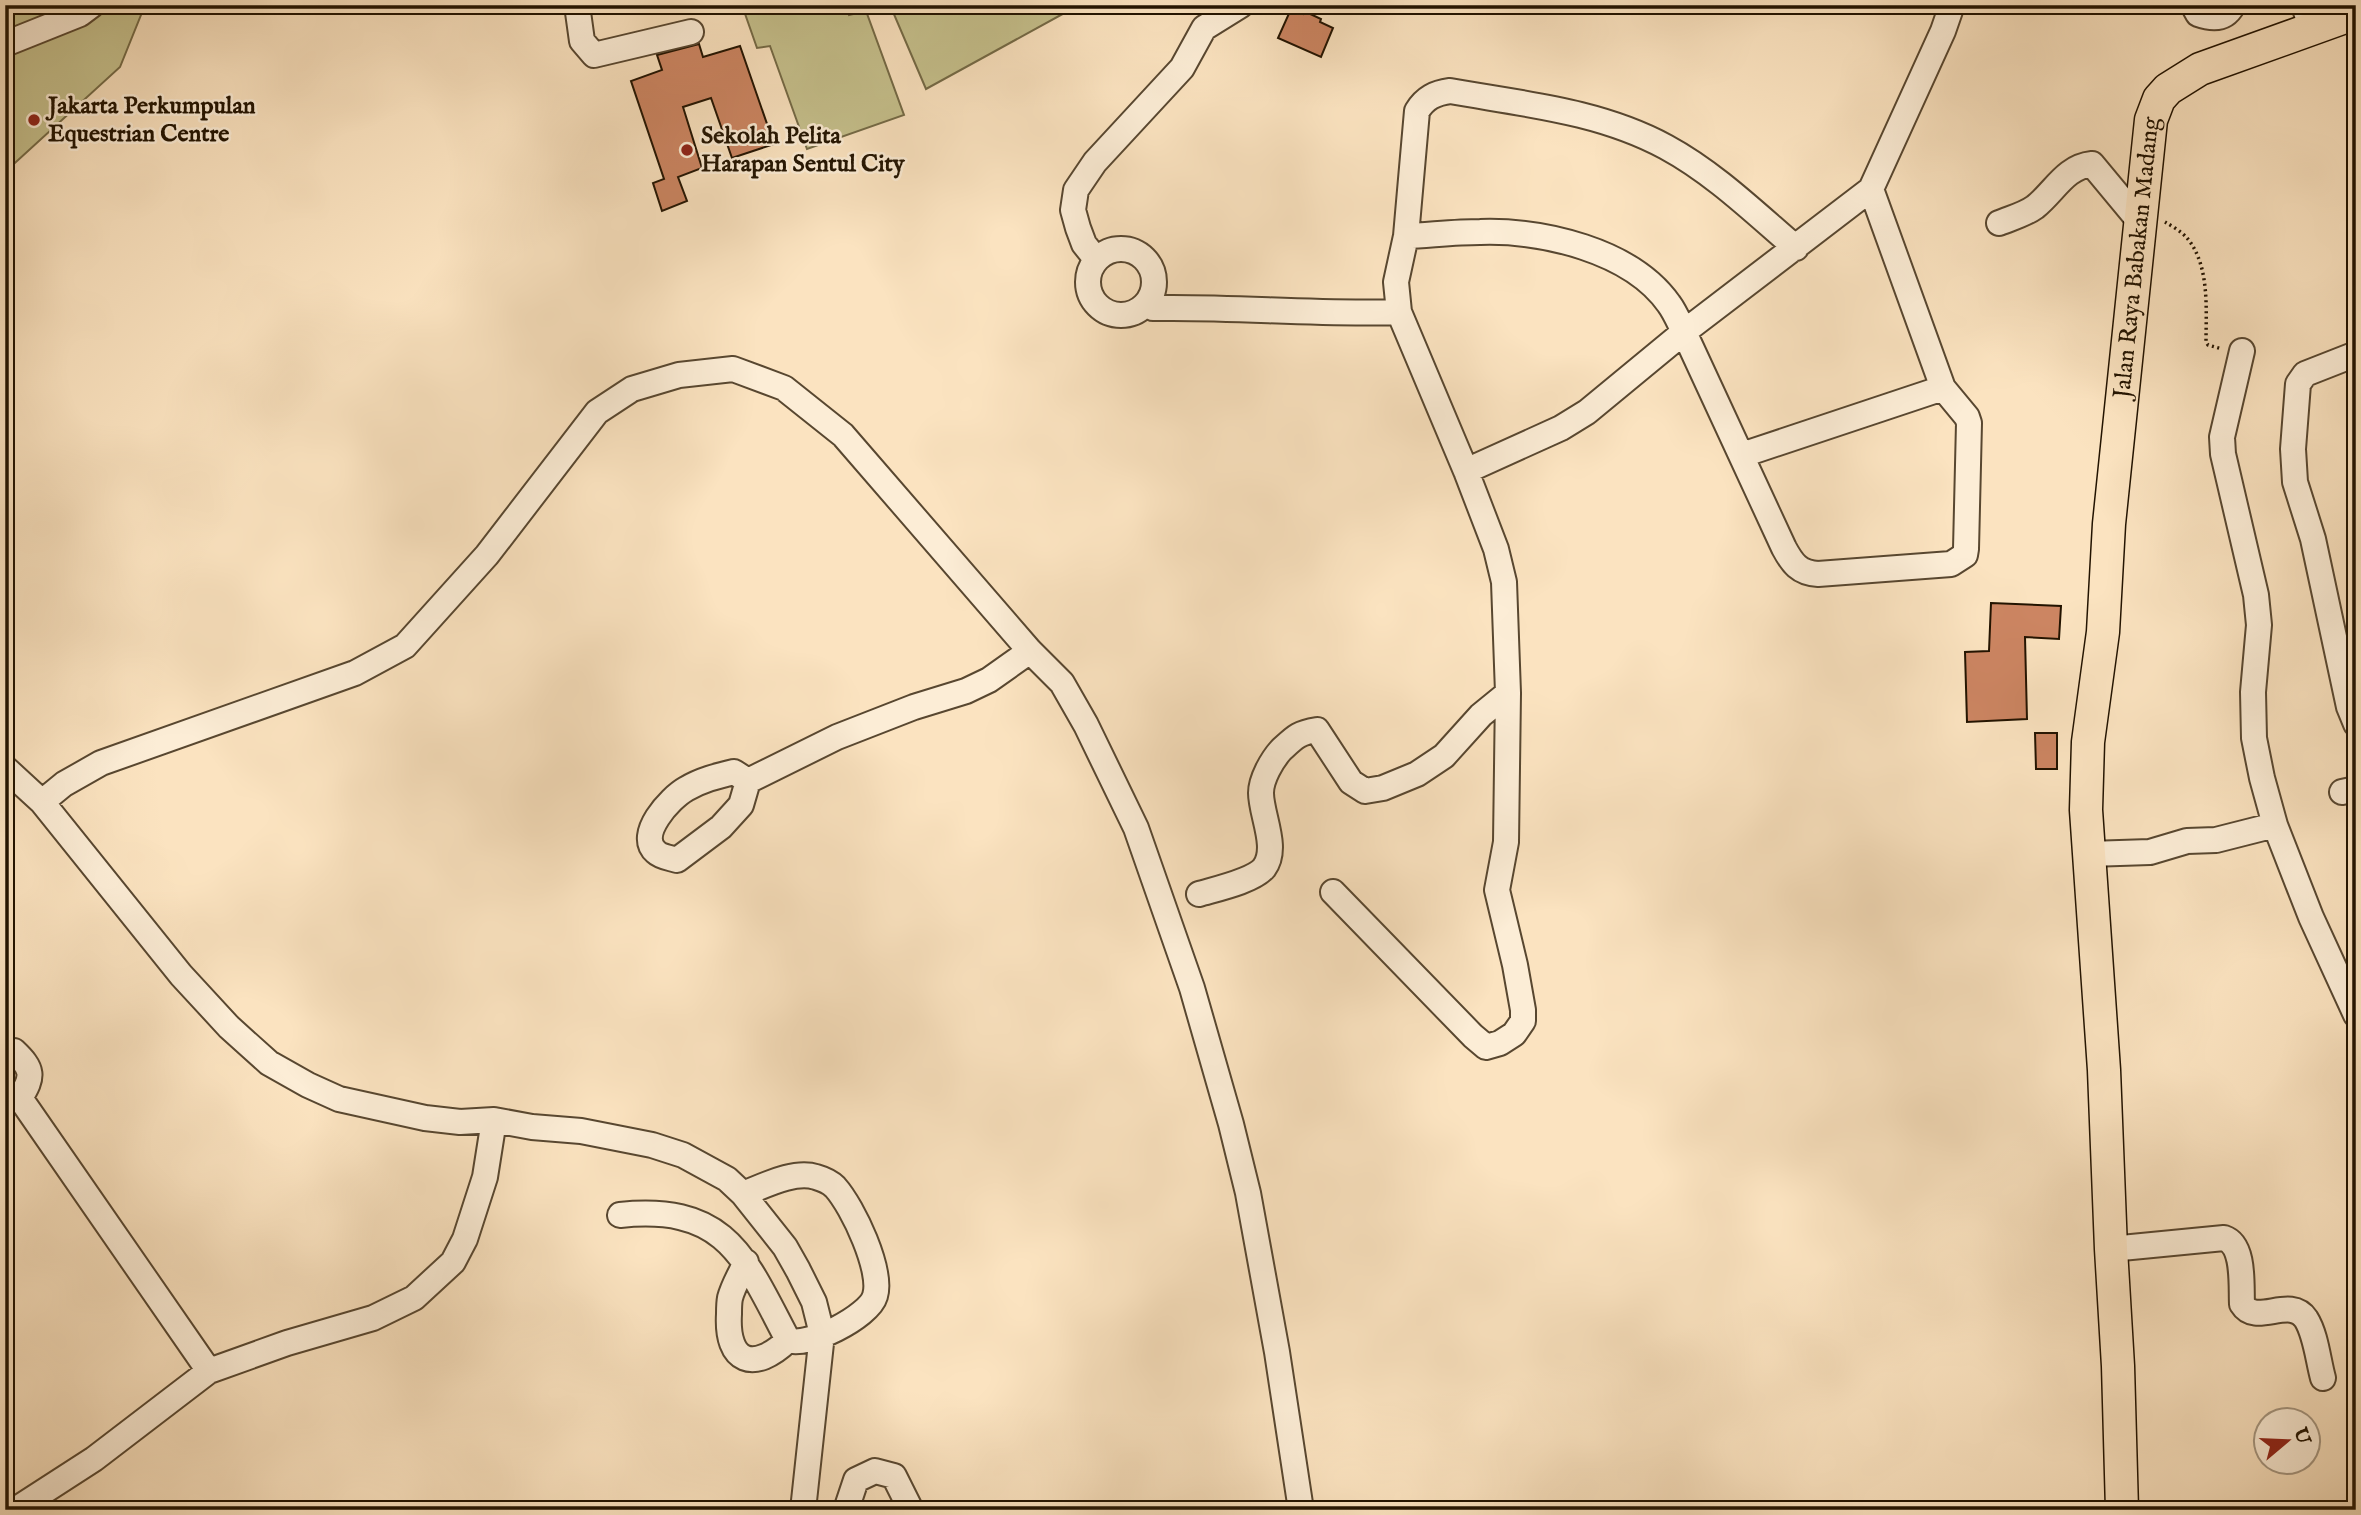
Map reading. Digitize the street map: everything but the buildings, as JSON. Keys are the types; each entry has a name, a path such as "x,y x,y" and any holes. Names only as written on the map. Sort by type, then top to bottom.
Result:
{"main road":[{"name":"Jalan Raya Babakan Madang","path":"2122,1510 2104,1069 2086,810 2088,742 2103,632 2109,524 2151,120 2159,99 2182,78 2307,17 2356,13"}],"street":[{"path":"5,44 80,14 92,5"},
{"path":"577,5 582,41 594,55 691,32"},
{"path":"1096,259 1084,244 1078,228 1073,210 1076,190 1096,162 1182,68 1204,28 1241,5"},
{"path":"1466,471 1576,420 1684,332 1871,189 1943,31 1952,5"},
{"path":"2193,5 2198,15 2213,19 2224,16 2233,5"},
{"path":"1334,892 1473,1037 1486,1047 1500,1043 1514,1034 1523,1021 1523,1010 1497,890 1506,842 1508,693 1504,582 1481,505 1398,312 1396,282 1406,236 1417,111 1422,102 1432,95 1450,91 1583,115 1640,135 1665,146 1717,181 1796,248"},
{"path":"1999,223 2026,213 2045,198 2065,175 2092,164 2141,223"},
{"path":"1406,236 1510,233 1572,244 1601,253 1628,267 1668,303 1791,561 1806,573 1951,564 1965,555 1966,549 1971,430 1967,417 1943,388 1871,189"},
{"path":"1122,248 1139,254 1147,261 1154,278 1154,288 1139,311 1111,314 1095,303 1088,286 1088,276 1096,259 1112,249 1122,248"},
{"path":"1146,304 1153,308 1354,314 1398,312"},
{"path":"2242,351 2222,436 2223,454 2256,595 2259,625 2253,692 2253,738 2274,825 2311,918 2356,1015"},
{"path":"2356,354 2305,374 2298,384 2293,449 2295,482 2313,539 2349,707 2356,724"},
{"path":"42,802 64,784 101,763 355,673 405,646 487,555 597,412 632,389 679,375 733,369 784,388 843,435 1030,651 1062,683 1136,828 1192,988 1248,1193 1277,1352 1301,1510"},
{"path":"1741,456 1943,388"},
{"path":"748,781 837,737 914,707 966,691 989,680 1030,651"},
{"path":"1199,894 1262,871 1268,862 1269,843 1261,791 1273,759 1299,732 1317,730 1351,782 1365,791 1383,788 1417,774 1444,756 1481,715 1508,693"},
{"path":"5,768 42,802 181,975 229,1027 269,1063 308,1085 352,1103 425,1118 460,1122 494,1120 532,1128 581,1131 652,1145 683,1155 727,1179 743,1194 785,1247 814,1302 822,1334 803,1510"},
{"path":"2089,854 2150,852 2187,841 2216,841 2274,825"},
{"path":"5,1051 14,1051 27,1064 30,1082 13,1100 209,1371"},
{"path":"15,1510 94,1459 209,1371 287,1343 373,1318 414,1298 453,1262 465,1239 485,1177 494,1120"},
{"path":"620,1215 658,1212 678,1216 720,1234 746,1262 788,1340 795,1343 856,1319 874,1300 878,1283 864,1240 846,1202 833,1185 814,1176 784,1179 743,1194"},
{"path":"2110,1249 2224,1238 2230,1240 2237,1251 2242,1304 2254,1313 2291,1309 2305,1317 2323,1378"},
{"path":"746,1262 730,1298 728,1332 734,1350 748,1360 757,1359 774,1353 788,1340"},
{"path":"846,1510 856,1480 875,1471 894,1476 911,1510"}],"path":[{"path":"2141,223 2166,222 2187,238 2197,256 2203,278 2206,342 2215,348 2242,351"}],"shaded area":[{"name":"Jakarta Perkumpulan Equestrian Centre","path":"5,5 145,5 120,67 5,172"},
{"path":"750,5 846,5 849,15 866,11 904,115 807,149 770,46 757,48 743,8"},
{"path":"890,5 1079,5 926,89"}],"place":[{"name":"Jakarta Perkumpulan Equestrian Centre","path":"34,120"},
{"name":"Sekolah Pelita Harapan Sentul City","path":"687,150"}]}
